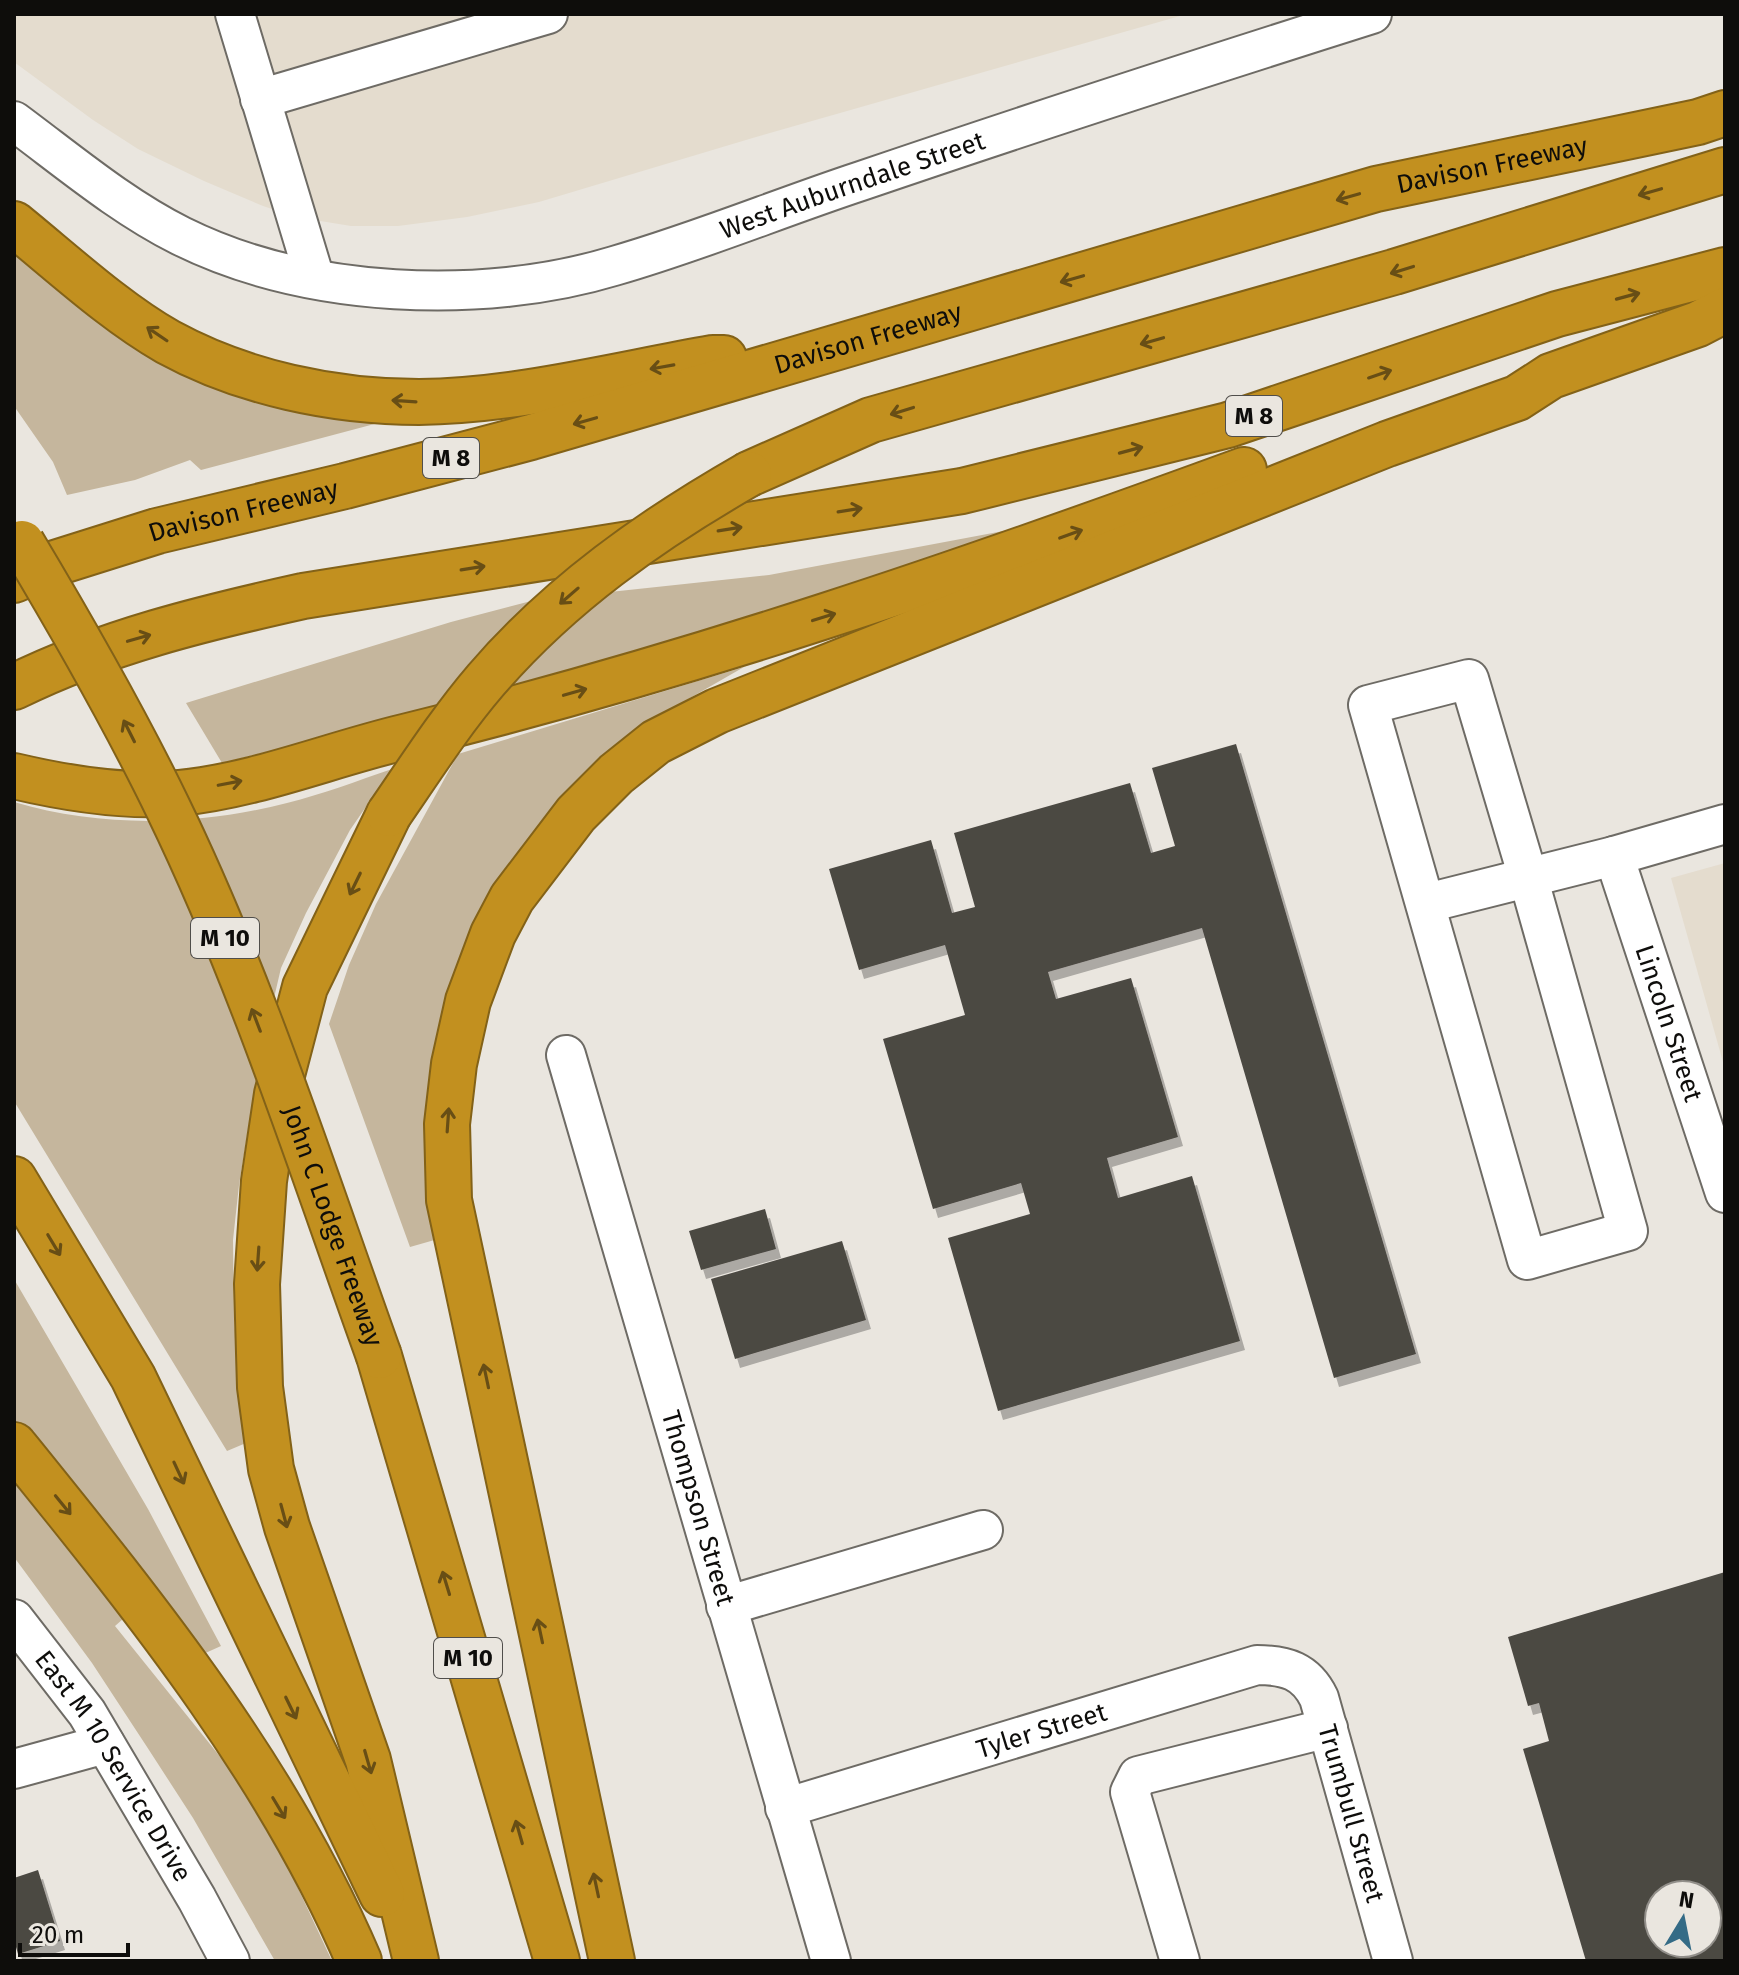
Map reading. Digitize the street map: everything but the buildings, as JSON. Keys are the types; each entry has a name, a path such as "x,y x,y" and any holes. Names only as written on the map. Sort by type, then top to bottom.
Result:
{"highway":[{"name":"Davison Freeway","path":"17,551 49,565 157,531 531,437 1376,189 1698,122 1725,113"},
{"path":"415,1961 368,1760 287,1527 271,1469 260,1387 257,1284 264,1181 277,1094 305,987 389,814 485,681 538,624 613,559 663,524 749,474 871,420 1394,272 1725,170"},
{"path":"14,224 166,341 207,362 269,382 346,397 419,402 504,395 713,358 795,361"},
{"name":"M 8","path":"14,687 50,669 126,642 216,616 303,596 946,494 1105,457 1228,425 1557,314 1725,270"},
{"path":"612,1961 449,1200 447,1124 454,1064 468,1001 493,934 512,898 576,814 616,774 656,742 717,711 1387,444 1517,398 1551,376 1698,324 1725,310"},
{"path":"14,776 56,786 104,792 179,793 271,776 379,743 583,690 831,615 1059,538 1321,442 1512,377 1551,376"},
{"name":"John C Lodge Freeway","path":"17,551 97,669 181,836 227,943 379,1356 557,1961"},
{"path":"14,1179 133,1377 415,1961"},
{"path":"14,1445 119,1574 221,1713 298,1839 359,1961"}],"street":[{"path":"235,14 320,280"},
{"path":"260,99 548,14"},
{"name":"West Auburndale Street","path":"14,121 122,202 182,237 274,270 320,280 402,291 466,290 547,280 612,267 903,167 1372,14"},
{"path":"1469,679 1528,877 1628,1231 1527,1260 1368,705 1469,679"},
{"path":"1427,903 1614,856 1725,824"},
{"name":"Lincoln Street","path":"1614,856 1725,1193"},
{"name":"Thompson Street","path":"566,1055 831,1961"},
{"path":"726,1606 983,1530"},
{"name":"East M 10 Service Drive","path":"14,1619 87,1713 230,1961"},
{"name":"Tyler Street","path":"785,1808 1257,1665 1278,1665 1299,1672"},
{"name":"Trumbull Street","path":"1299,1672 1312,1683 1328,1728 1393,1961"},
{"path":"1180,1961 1130,1792 1138,1776 1328,1728"},
{"path":"14,1769 105,1744"}],"shaded area":[{"path":"14,14 1187,14 539,202 467,217 398,226 351,226 296,217 263,206 138,149 14,62"},
{"path":"14,243 382,422 201,470 190,460 135,480 67,495 53,462 14,406"},
{"path":"1020,528 877,584 412,716 222,763 186,703 451,622 535,600 769,575"},
{"path":"744,667 683,702 611,753 457,976 437,1035 434,1086 438,1239 410,1247 329,1024 349,965 376,904 458,754"},
{"path":"392,769 350,830 281,968 259,1062 233,1240 234,1321 246,1443 227,1451 14,1101 14,802 116,820 185,820 287,803"},
{"path":"1725,863 1725,1069 1671,878"},
{"path":"14,1279 148,1509 221,1646 201,1655 14,1420"},
{"path":"14,1483 123,1619 115,1626 230,1769 290,1871 332,1961 275,1961 193,1818 92,1663 14,1557"}]}
